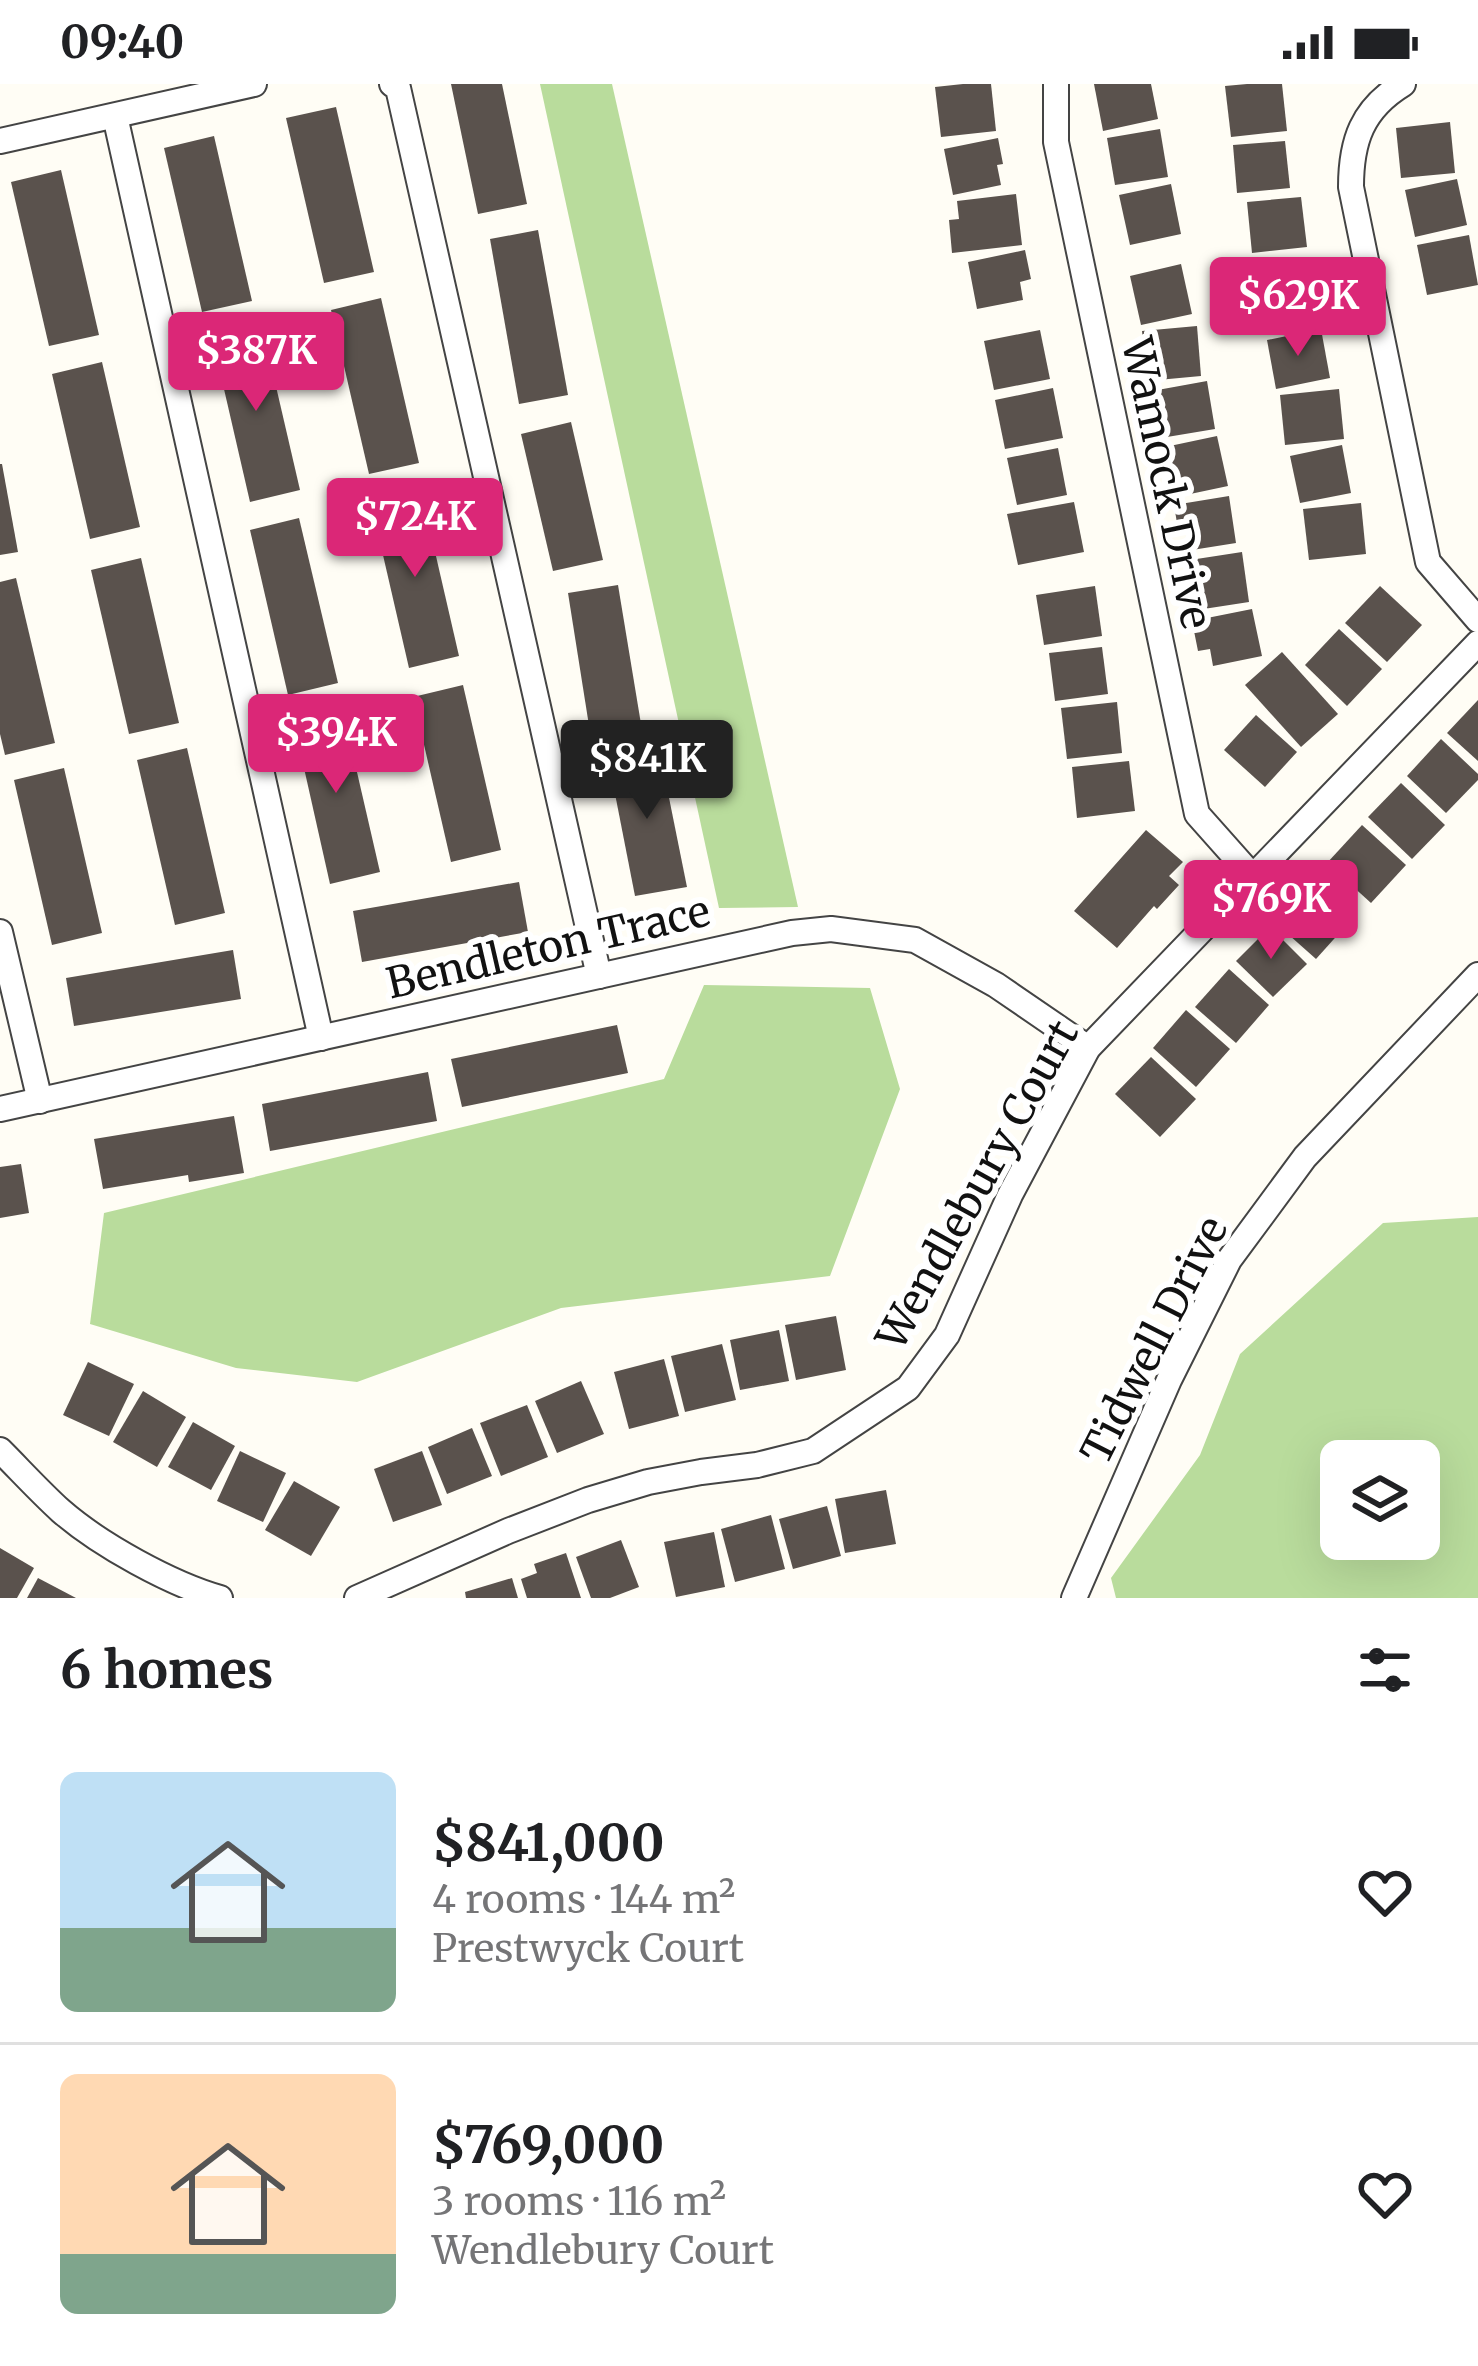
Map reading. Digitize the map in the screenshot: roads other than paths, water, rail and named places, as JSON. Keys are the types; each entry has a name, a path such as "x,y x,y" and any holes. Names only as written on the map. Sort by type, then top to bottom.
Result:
{"street":[{"path":"0,141 254,84"},
{"path":"392,84 398,88 599,976"},
{"name":"Wamock Drive","path":"1056,84 1056,142 1196,814 1252,877"},
{"path":"1387,88 1362,128 1352,156 1352,188 1428,562 1478,620"},
{"path":"115,116 321,1038"},
{"name":"Wendlebury Court","path":"358,1598 588,1500 648,1483 813,1451 908,1388 947,1335 1010,1196 1088,1048 1478,643"},
{"name":"Bendleton Trace","path":"0,1109 792,933 831,929 915,940 996,985 1088,1048"},
{"path":"0,932 40,1101"},
{"name":"Tidwell Drive","path":"1074,1598 1169,1380 1229,1260 1306,1157 1478,975"},
{"path":"0,1450 64,1514 138,1563 220,1598"}]}
